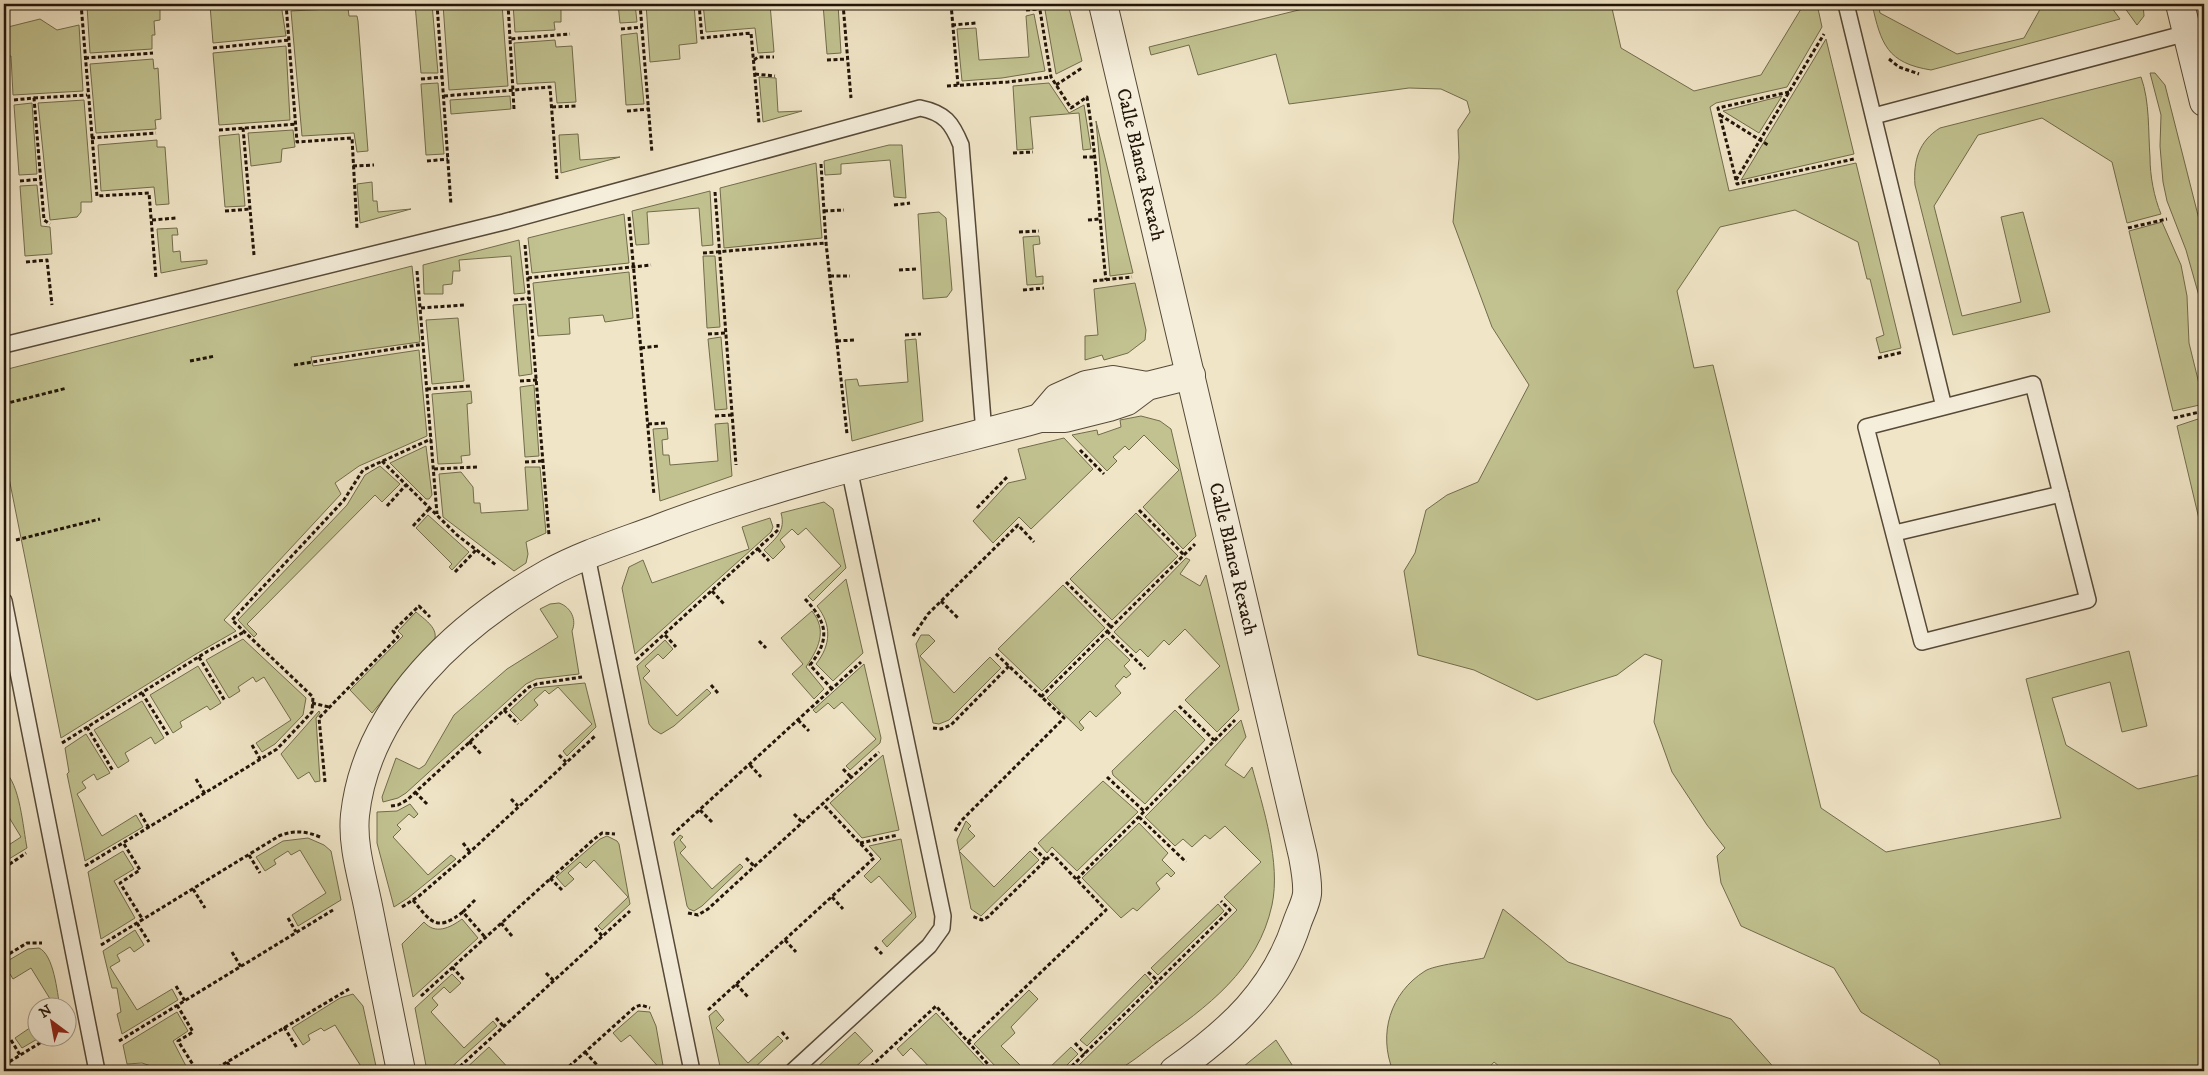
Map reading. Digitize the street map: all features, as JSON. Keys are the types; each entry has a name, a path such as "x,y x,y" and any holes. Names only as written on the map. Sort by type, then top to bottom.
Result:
{"street":[{"name":"Calle Blanca Rexach","path":"1103,4 1304,856 1307,894 1291,942 1264,990 1240,1017 1206,1048 1174,1071"},
{"path":"2180,4 2204,102"},
{"path":"402,1071 355,839 355,818 358,794 379,734 409,689 437,657 482,618 527,586 587,556 735,501 849,468 1040,418 1058,398 1086,385 1113,380 1147,386 1191,375"}],"lane":[{"path":"1846,4 1944,407"},
{"path":"1874,116 2187,33"},
{"path":"4,345 504,222 920,108 933,111 943,117 954,130 961,145 984,432"},
{"path":"2032,384 2088,600 1922,642 1866,427 1944,407 2032,384"},
{"path":"793,1071 929,946 942,928 943,916 849,468"},
{"path":"1895,533 2061,494"},
{"path":"587,556 692,1071"},
{"path":"4,601 97,1071"}],"path":[{"path":"81,4 97,196 150,193 156,280"},
{"path":"336,4 286,5 297,142 352,138 357,229"},
{"path":"437,4 452,205"},
{"path":"508,4 514,110"},
{"path":"640,4 652,153"},
{"path":"699,4 702,38 751,33 759,127"},
{"path":"843,4 851,104"},
{"path":"1039,4 1051,77 1071,108 1087,97 1096,157 1106,280"},
{"path":"958,85 951,5 975,6"},
{"path":"1026,10 1039,9"},
{"path":"952,25 976,23"},
{"path":"621,29 642,27"},
{"path":"1736,180 1828,27"},
{"path":"510,39 570,34"},
{"path":"214,48 290,40"},
{"path":"85,58 153,53"},
{"path":"1884,53 1899,67 1922,74"},
{"path":"754,60 758,56 774,57"},
{"path":"827,60 847,59"},
{"path":"1056,85 1084,67"},
{"path":"755,74 776,76"},
{"path":"421,79 443,77"},
{"path":"942,86 1051,77"},
{"path":"444,96 550,87 557,179"},
{"path":"1789,92 1718,108 1736,184 1860,158"},
{"path":"14,100 88,95"},
{"path":"34,98 44,220 50,224"},
{"path":"552,107 576,106"},
{"path":"627,111 648,109"},
{"path":"1720,115 1768,145"},
{"path":"219,130 296,124"},
{"path":"243,128 254,255"},
{"path":"91,138 156,133"},
{"path":"1013,153 1033,152"},
{"path":"820,156 826,243 847,436"},
{"path":"1083,157 1096,157"},
{"path":"427,160 448,159"},
{"path":"353,166 374,165"},
{"path":"20,181 40,179"},
{"path":"715,184 737,474"},
{"path":"894,205 910,203"},
{"path":"628,208 654,502"},
{"path":"225,211 250,209"},
{"path":"824,211 844,210"},
{"path":"152,220 176,218"},
{"path":"2128,228 2167,218"},
{"path":"1088,220 1100,219"},
{"path":"1018,232 1039,231"},
{"path":"524,243 550,543"},
{"path":"702,253 826,243"},
{"path":"26,262 47,260 52,306"},
{"path":"528,278 650,265"},
{"path":"899,270 916,269"},
{"path":"417,270 437,515"},
{"path":"830,276 850,276"},
{"path":"1093,281 1139,276"},
{"path":"1023,290 1044,288"},
{"path":"514,300 530,298"},
{"path":"421,308 464,305"},
{"path":"708,334 726,333"},
{"path":"905,335 921,334"},
{"path":"837,341 854,340"},
{"path":"294,365 424,344"},
{"path":"641,348 659,346"},
{"path":"190,361 216,356"},
{"path":"520,381 537,380"},
{"path":"427,389 470,386"},
{"path":"4,404 67,388"},
{"path":"2174,418 2204,411"},
{"path":"715,416 732,415"},
{"path":"648,424 667,423"},
{"path":"82,867 124,844 277,749 312,712 313,697 232,620 344,500 363,470 431,439"},
{"path":"1077,446 1104,474"},
{"path":"525,462 544,461"},
{"path":"382,462 457,535 500,568"},
{"path":"434,469 477,466"},
{"path":"977,508 1007,478"},
{"path":"387,506 406,485"},
{"path":"413,526 430,508"},
{"path":"1139,510 1184,555"},
{"path":"16,540 100,519"},
{"path":"632,664 778,530 779,521"},
{"path":"913,640 920,623 1018,525 1034,542"},
{"path":"1041,696 1197,542"},
{"path":"758,549 769,562"},
{"path":"455,572 476,550"},
{"path":"1066,582 1112,628"},
{"path":"712,591 724,604"},
{"path":"805,599 819,615 824,630 821,648 810,665 832,689"},
{"path":"941,601 958,618"},
{"path":"325,783 319,718 398,637 393,631 419,606 434,620"},
{"path":"1108,631 1145,669"},
{"path":"58,745 199,657 244,632"},
{"path":"665,634 676,647"},
{"path":"759,641 766,648"},
{"path":"954,835 961,821 1064,718 995,653"},
{"path":"668,839 868,656"},
{"path":"199,657 225,701"},
{"path":"930,726 941,729 951,725 1009,666"},
{"path":"389,806 398,805 415,792 469,741 533,685 589,676"},
{"path":"711,685 718,693"},
{"path":"142,693 168,736"},
{"path":"312,703 329,707"},
{"path":"1179,706 1215,741"},
{"path":"504,710 518,724"},
{"path":"1077,879 1240,715"},
{"path":"798,720 809,731"},
{"path":"87,727 113,770"},
{"path":"397,909 413,900 470,852 598,732"},
{"path":"469,741 482,755"},
{"path":"252,745 260,759"},
{"path":"684,910 692,915 702,913 880,752"},
{"path":"559,755 566,762"},
{"path":"750,764 761,777"},
{"path":"843,769 851,777"},
{"path":"1107,777 1144,811"},
{"path":"196,779 205,794"},
{"path":"415,792 428,805"},
{"path":"511,799 518,806"},
{"path":"704,1014 874,858 822,803"},
{"path":"700,810 712,822"},
{"path":"140,813 149,828"},
{"path":"794,814 802,822"},
{"path":"1139,817 1186,862"},
{"path":"99,947 288,833 307,832 323,838"},
{"path":"417,1000 500,923 602,833 611,833 619,837"},
{"path":"860,843 905,833"},
{"path":"463,843 470,852"},
{"path":"124,844 140,870 120,883 143,920"},
{"path":"1034,848 1046,860"},
{"path":"968,911 977,919 982,920 988,917 1052,854 1106,910 968,1042"},
{"path":"249,855 260,873"},
{"path":"746,858 754,866"},
{"path":"550,878 562,890"},
{"path":"193,889 205,908"},
{"path":"832,897 842,909"},
{"path":"413,900 430,921 438,924 454,920 476,899"},
{"path":"1067,1071 1230,910 1220,900"},
{"path":"117,1042 340,906"},
{"path":"455,1071 634,908"},
{"path":"463,912 485,937"},
{"path":"288,918 296,932"},
{"path":"137,923 149,942"},
{"path":"500,923 512,936"},
{"path":"595,928 603,937"},
{"path":"785,940 796,952"},
{"path":"4,957 27,943 40,942 46,944"},
{"path":"232,952 240,967"},
{"path":"452,967 464,980"},
{"path":"1148,972 1158,982"},
{"path":"546,973 554,981"},
{"path":"736,984 748,997"},
{"path":"176,986 184,1000"},
{"path":"212,1071 344,990 353,989"},
{"path":"177,1005 193,1032 178,1041 197,1071"},
{"path":"564,1071 635,1007 645,1005 654,1011"},
{"path":"868,1070 936,1006 994,1071"},
{"path":"496,1018 504,1027"},
{"path":"284,1027 297,1048"},
{"path":"11,1040 20,1054"},
{"path":"1075,1043 1085,1054"},
{"path":"4,1065 30,1048"},
{"path":"585,1052 597,1064"},
{"path":"227,1062 233,1071"},
{"path":"123,1068 135,1067 157,1071"},
{"path":"985,1071 990,1067"}],"green space":[{"path":"97,4 281,4 286,36 213,43 210,5 160,8 160,20 154,21 155,35 152,35 152,49 90,53 87,6"},
{"path":"415,4 432,4 438,73 421,73"},
{"path":"443,4 502,4 508,86 449,90"},
{"path":"513,4 561,4 561,22 554,22 555,30 515,32"},
{"path":"618,4 635,4 637,22 620,23"},
{"path":"646,4 694,4 697,43 679,45 680,59 650,62"},
{"path":"703,4 770,4 774,52 758,53 755,28 706,32"},
{"path":"823,4 838,4 841,53 827,54"},
{"path":"1044,4 1068,4 1082,61 1056,74"},
{"path":"1323,4 1611,4 1621,48 1694,91 1761,75 1801,9 1800,4 1817,4 1822,27 1787,87 1716,103 1710,107 1729,191 1856,163 1901,348 1880,353 1876,338 1884,335 1870,279 1867,279 1858,242 1795,210 1720,227 1677,291 1694,368 1713,365 1821,808 1886,852 2061,818 2026,679 2129,651 2147,726 2122,732 2110,682 2052,698 2066,745 2138,789 2200,775 2204,768 2204,1071 1943,1071 1938,1060 1861,1012 1834,968 1741,926 1721,883 1717,856 1725,848 1707,825 1672,772 1654,722 1662,660 1645,654 1617,675 1537,700 1474,670 1418,655 1404,571 1415,553 1426,510 1447,495 1478,482 1529,385 1492,327 1453,222 1459,158 1458,130 1470,112 1467,101 1441,89 1409,88 1289,104 1276,54 1198,75 1189,45 1151,55 1149,47"},
{"path":"1872,4 1878,4 1880,13 1957,54 2024,38 2043,4 2109,4 2120,19 1931,70 1916,67 1895,57 1883,41"},
{"path":"2122,4 2143,4 2144,16 2137,25"},
{"path":"348,8 349,16 357,16 358,21 368,151 357,152 354,133 302,136 291,11"},
{"path":"1034,14 1045,71 1002,78 962,81 957,29 976,28 979,60 1029,57 1026,16"},
{"path":"40,19 57,30 79,25 83,91 13,95 11,56 4,57 4,28"},
{"path":"637,33 644,104 626,105 621,35"},
{"path":"1826,39 1854,154 1741,180"},
{"path":"555,40 556,47 572,46 576,102 557,103 555,82 517,84 514,43"},
{"path":"286,46 290,120 219,125 213,53"},
{"path":"153,59 154,69 158,68 161,119 155,120 156,129 96,133 90,64"},
{"path":"2150,73 2155,73 2165,85 2204,239 2204,358 2199,296 2186,250 2167,201 2163,182 2160,146 2161,115"},
{"path":"759,77 776,78 778,112 802,111 763,122"},
{"path":"2141,77 2147,106 2152,179 2156,201 2161,214 2127,223 2112,162 2042,118 1978,135 1934,206 1962,316 2021,302 2001,217 2023,212 2050,312 1953,335 1915,185 1916,160 1922,145 1940,128"},
{"path":"438,83 444,154 426,155 421,84"},
{"path":"1049,83 1069,113 1084,105 1091,149 1083,150 1079,113 1030,117 1033,149 1017,150 1013,86"},
{"path":"510,96 511,109 451,114 450,100"},
{"path":"1782,96 1759,133 1723,111"},
{"path":"84,100 92,202 81,202 81,212 77,217 50,220 38,103"},
{"path":"32,103 37,174 19,175 14,105"},
{"path":"1096,121 1133,273 1110,276"},
{"path":"293,130 295,147 282,149 281,162 251,166 248,133"},
{"path":"239,134 245,206 225,207 219,136"},
{"path":"578,134 580,160 620,157 561,173 559,135"},
{"path":"157,140 157,147 165,147 169,204 156,205 154,187 101,191 98,145"},
{"path":"889,145 902,145 906,198 894,197 890,160 841,164 841,174 825,175 824,161"},
{"path":"816,163 822,238 724,248 720,188"},
{"path":"372,182 373,201 377,201 378,212 411,209 360,223 357,184"},
{"path":"37,185 41,226 50,227 52,254 25,256 20,186"},
{"path":"710,191 713,245 702,246 699,208 647,212 649,244 636,245 632,211"},
{"path":"939,212 946,218 952,290 947,297 923,299 918,214"},
{"path":"624,214 629,263 532,273 528,238"},
{"path":"2162,222 2181,265 2187,296 2189,343 2204,404 2173,411 2129,231"},
{"path":"177,228 178,235 172,235 173,252 180,251 181,262 207,260 207,264 161,273 157,229"},
{"path":"1039,236 1040,244 1033,245 1036,277 1043,276 1043,284 1027,285 1023,237"},
{"path":"519,240 525,293 514,294 511,256 459,260 460,271 453,271 452,284 443,285 443,294 424,294 423,265"},
{"path":"703,256 715,256 720,327 707,328"},
{"path":"412,266 420,342 311,357 313,366 419,350 427,436 359,466 335,483 341,494 224,620 236,631 61,738 4,453 4,370"},
{"path":"629,272 633,318 605,322 603,315 569,318 570,334 538,336 533,283"},
{"path":"1135,283 1146,330 1145,340 1128,353 1104,360 1102,355 1085,360 1085,336 1098,335 1094,289"},
{"path":"526,304 532,374 519,376 513,305"},
{"path":"458,318 464,381 432,384 426,320"},
{"path":"721,337 727,409 715,410 708,339"},
{"path":"916,339 923,421 852,441 845,380 857,379 859,386 908,382 905,340"},
{"path":"534,385 539,456 525,457 520,387"},
{"path":"471,391 472,403 467,404 470,455 461,456 462,463 438,464 432,394"},
{"path":"1141,416 1160,421 1171,429 1196,536 1183,549 1143,507 1179,470 1144,435 1129,450 1125,446 1113,457 1117,461 1107,471 1072,435 1097,430 1098,435 1121,427 1120,420"},
{"path":"2204,417 2204,540 2177,426"},
{"path":"728,423 732,476 660,501 653,429 667,428 668,439 662,440 663,455 669,455 670,465 718,461 715,424"},
{"path":"1064,438 1093,469 1031,529 1019,517 993,543 973,521 1008,483 1026,479 1018,449"},
{"path":"426,446 432,495 429,499 426,499 390,463"},
{"path":"380,466 400,484 382,502 375,495 247,624 257,634 254,637 238,620 347,505 365,475"},
{"path":"525,467 540,467 546,533 526,542 528,554 526,563 514,571 443,517 439,474 461,472 473,487 474,503 480,503 481,513 528,510"},
{"path":"824,502 833,509 846,568 813,601 808,596 841,566 806,528 798,535 792,529 780,540 785,547 773,559 764,550 779,534 782,525 781,513"},
{"path":"1136,513 1178,556 1112,620 1070,579"},
{"path":"428,515 469,552 452,570 449,567 452,564 416,528"},
{"path":"770,518 773,527 771,532 635,654 622,588 629,567 643,560 652,583 749,549 742,527"},
{"path":"1186,558 1190,560 1180,574 1200,586 1206,575 1239,710 1217,732 1185,700 1220,666 1185,629 1169,645 1164,640 1148,657 1140,649 1136,653 1114,632"},
{"path":"846,579 863,653 833,681 816,664 825,650 828,635 825,620 817,606"},
{"path":"1063,585 1105,628 1042,691 998,649"},
{"path":"559,603 572,614 574,623 572,631 579,674 536,679 526,684 406,793 398,798 383,802 382,797 396,758 419,769 425,765 454,715 507,669 558,637 540,609 550,604"},
{"path":"812,611 820,626 820,640 806,667 824,689 814,699 792,674 803,664 781,638"},
{"path":"416,612 432,627 435,638 372,713 350,690 403,636 398,631"},
{"path":"921,635 929,635 935,641 920,656 954,693 990,657 1001,668 949,720 939,724 933,723 916,644"},
{"path":"1107,638 1130,660 1124,666 1131,674 1126,678 1124,676 1115,686 1121,693 1096,717 1090,711 1079,722 1084,728 1081,731 1047,698"},
{"path":"243,639 306,698 303,715 275,744 262,752 256,743 291,720 264,677 256,682 253,677 238,687 240,691 229,698 206,660"},
{"path":"665,640 673,649 663,659 658,654 645,666 650,671 643,678 677,716 707,689 711,693 674,726 661,734 649,724 637,666"},
{"path":"864,664 881,738 880,743 850,770 846,766 876,739 842,702 834,709 828,703 816,713 813,710"},
{"path":"198,666 221,703 210,710 207,706 180,722 182,727 173,733 150,695"},
{"path":"585,683 596,727 567,756 563,751 592,724 558,687 549,694 545,690 534,700 538,705 521,721 510,710 534,688"},
{"path":"142,701 164,738 155,744 151,737 125,753 129,761 118,768 94,730"},
{"path":"1175,710 1205,740 1145,804 1113,775 1112,771"},
{"path":"319,711 320,713 316,718 320,781 315,782 309,772 298,779 281,754"},
{"path":"1241,720 1246,737 1225,765 1244,778 1252,767 1273,853 1274,889 1272,905 1265,928 1255,949 1243,968 1211,1001 1131,1062 1111,1072 1073,1071 1237,910 1224,897 1261,862 1225,826 1210,839 1205,835 1192,847 1183,839 1175,846 1145,817"},
{"path":"86,734 110,773 97,780 94,774 82,782 86,788 77,794 102,836 136,815 143,827 85,861 67,774 69,772 65,748"},
{"path":"883,755 899,830 862,838 830,803"},
{"path":"4,771 14,785 17,795 27,848 4,862 4,848 21,837 4,809"},
{"path":"1103,781 1138,812 1077,871 1052,847 1047,853 1038,843"},
{"path":"410,804 418,814 414,818 409,814 397,825 401,829 393,837 428,875 451,855 456,859 394,907 377,843 377,812 397,811"},
{"path":"966,821 971,826 968,829 975,836 959,851 957,840"},
{"path":"1139,823 1168,853 1162,860 1175,873 1171,877 1167,873 1156,883 1160,889 1137,911 1133,908 1121,918 1082,878"},
{"path":"680,835 683,837 680,840 686,847 680,853 712,889 740,864 743,867 702,906 694,911 687,906 674,842"},
{"path":"607,836 619,844 630,904 602,930 598,926 628,897 594,860 586,868 580,862 568,873 574,879 565,887 556,877 600,839"},
{"path":"308,838 324,845 331,851 341,900 298,926 292,915 326,893 300,850 291,855 288,851 274,860 276,864 265,871 256,857 283,841"},
{"path":"901,839 916,917 887,947 882,941 912,913 879,876 871,883 864,876 881,859 869,846"},
{"path":"123,851 134,869 114,881 135,918 101,939 88,872"},
{"path":"959,851 994,887 1030,851 1039,860 981,916 971,909"},
{"path":"1218,904 1224,911 1158,975 1151,968"},
{"path":"1503,909 1568,962 1731,1019 1777,1071 1505,1071 1494,1062 1486,1071 1393,1071 1387,1043 1387,1029 1390,1015 1403,991 1425,971 1444,965 1484,958"},
{"path":"462,919 478,938 413,997 402,944 424,922 433,928 443,929"},
{"path":"135,930 144,945 134,952 130,947 117,955 120,961 110,967 137,1010 172,989 178,1000 122,1034 117,1014 121,1012 117,988 112,988 103,951"},
{"path":"39,948 48,958 58,998 49,998 31,968 13,979 10,974 4,977 4,963 28,949"},
{"path":"452,974 461,983 450,993 444,987 432,998 438,1005 431,1012 464,1048 493,1021 497,1026 447,1071 427,1071 415,1008"},
{"path":"1145,974 1152,982 1087,1046 1080,1040"},
{"path":"1029,990 1038,999 1011,1027 1015,1033 1001,1046 1026,1071 1000,1071 974,1044"},
{"path":"353,994 363,1006 377,1071 357,1071 362,1068 335,1025 324,1031 321,1028 308,1035 310,1040 303,1045 292,1028 340,998"},
{"path":"716,1010 724,1020 716,1028 748,1063 778,1036 783,1041 751,1071 721,1071 709,1016"},
{"path":"638,1011 650,1012 656,1026 664,1071 630,1035 621,1042 613,1033"},
{"path":"177,1012 188,1031 173,1041 186,1066 181,1071 166,1071 142,1063 127,1064 123,1045"},
{"path":"936,1013 985,1066 979,1071 933,1071 911,1048 903,1056 897,1049"},
{"path":"28,1029 28,1044 22,1048 15,1038"},
{"path":"855,1032 873,1051 851,1071 813,1071"},
{"path":"1276,1040 1296,1071 1238,1071"},
{"path":"489,1047 511,1071 463,1071"},
{"path":"1071,1047 1078,1054 1061,1071 1046,1071"}]}
